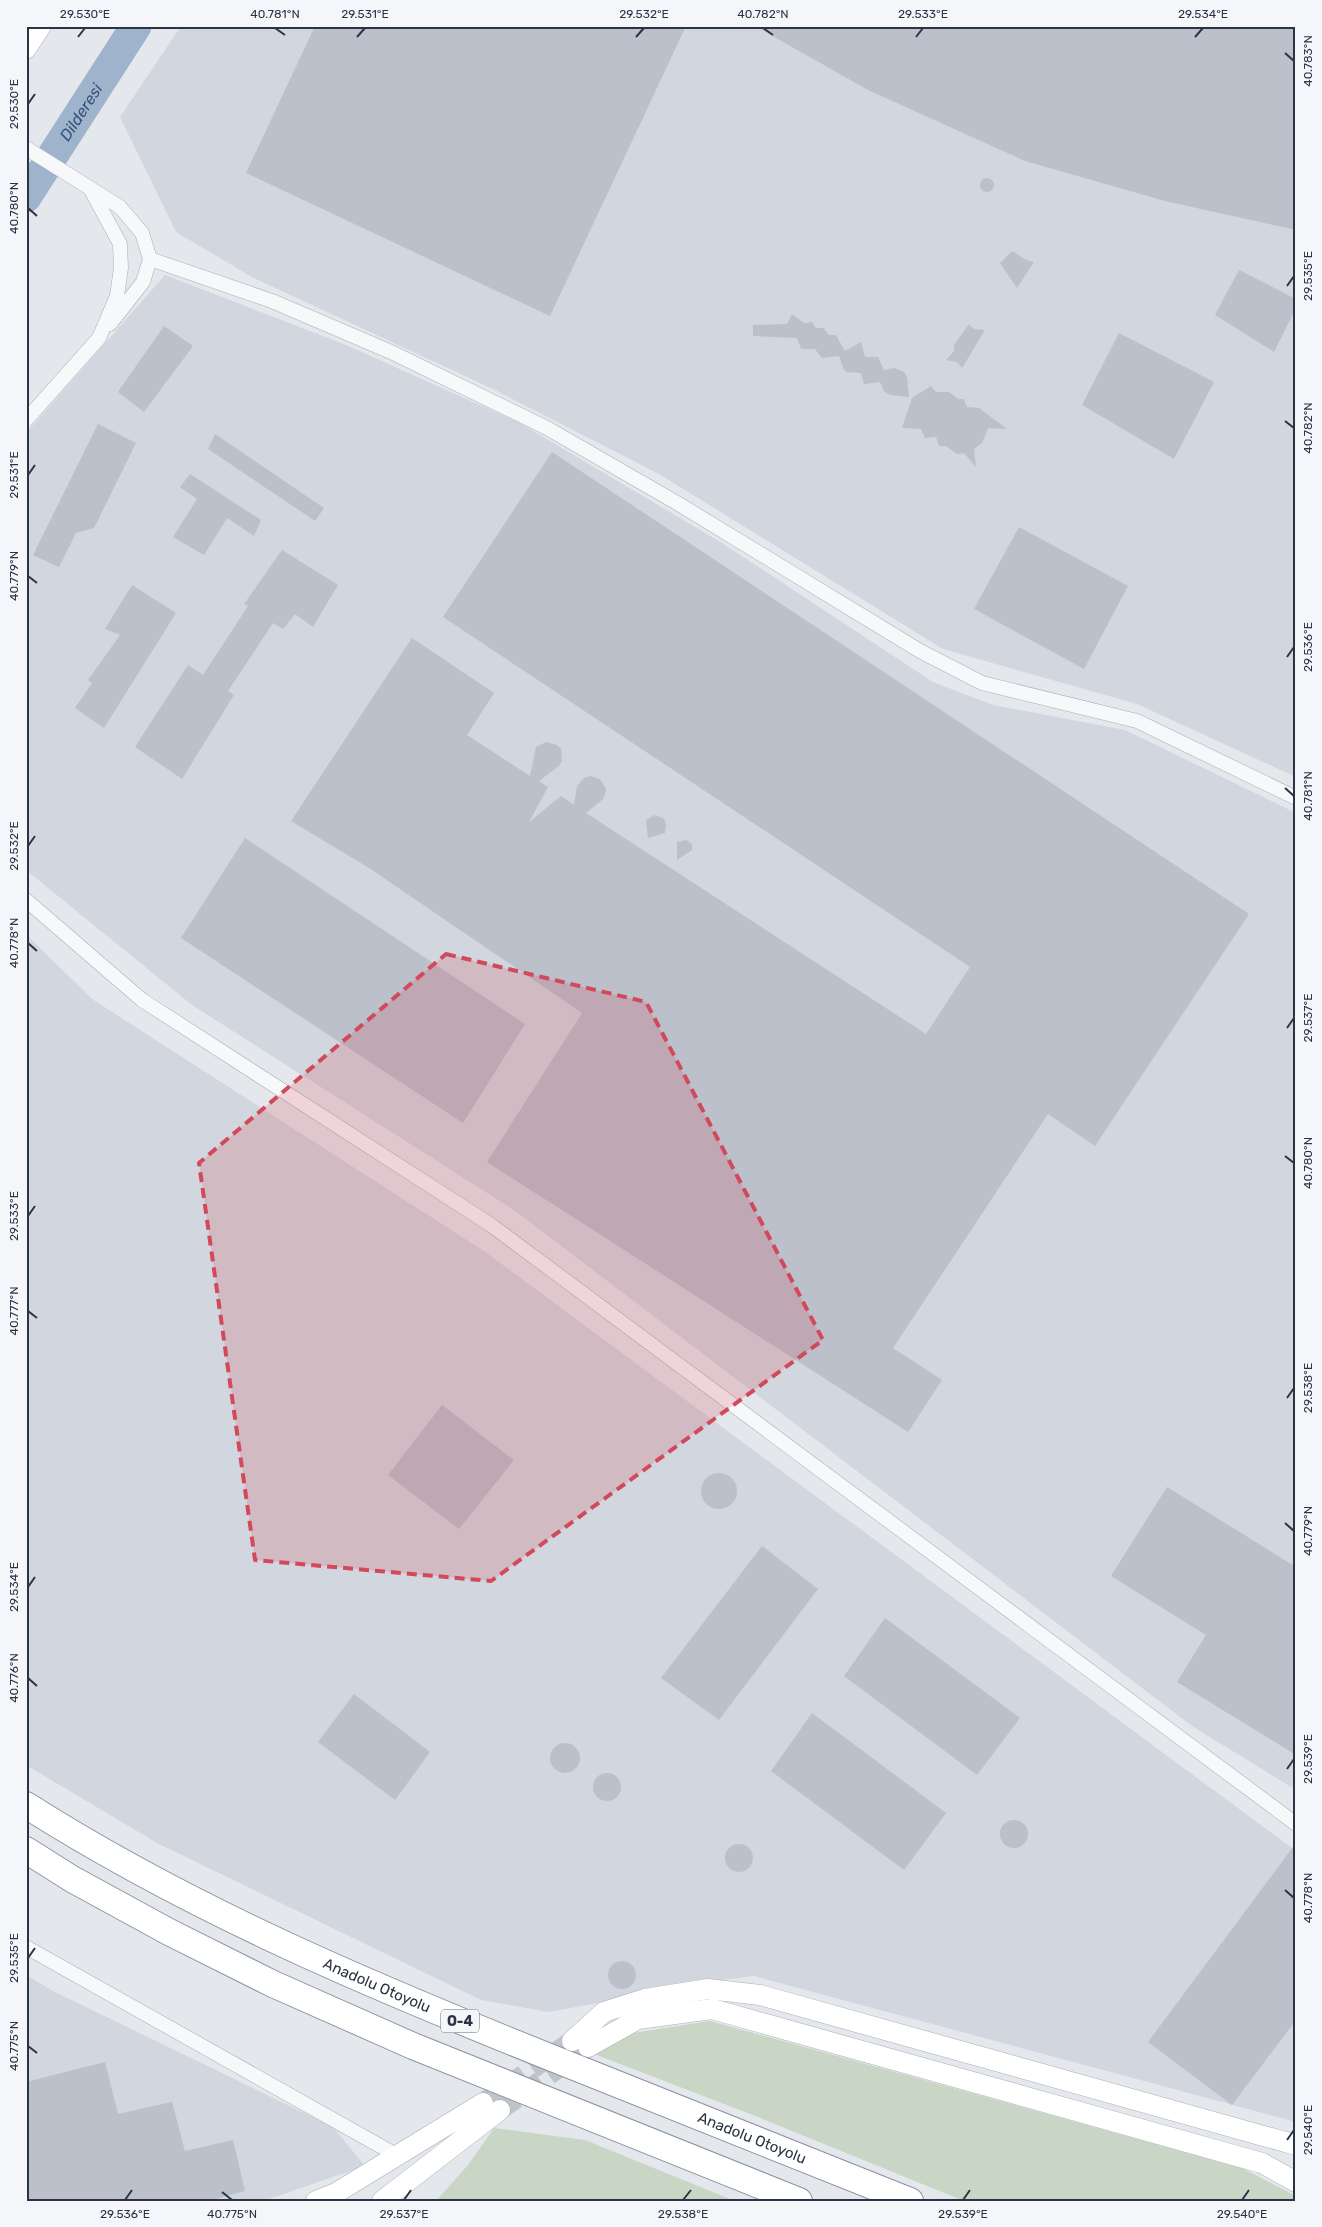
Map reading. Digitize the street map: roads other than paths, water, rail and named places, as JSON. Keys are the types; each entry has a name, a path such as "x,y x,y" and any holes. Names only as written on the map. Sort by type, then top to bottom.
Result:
{"highway":[{"name":"Anadolu Otoyolu","path":"26,1805 124,1864 227,1918 395,1995 910,2201"},
{"name":"O-4","path":"26,1850 72,1879 169,1932 273,1984 413,2046 558,2102 798,2201"}],"main road":[{"path":"26,49 40,26"},
{"path":"1296,2145 760,1995 708,1989 645,1999 604,2012 580,2044 638,2019 712,2009 1262,2163 1296,2182"},
{"path":"316,2201 336,2193 398,2156 491,2107 382,2201"}],"street":[{"path":"26,148 90,190 120,207 142,233 150,259 143,282 99,338 26,420"},
{"path":"90,190 120,244 121,260 116,296 99,338"},
{"path":"150,259 272,301 391,352 547,428 677,503 920,651 982,683 1137,721 1296,798"},
{"path":"26,900 142,1000 492,1225 1296,1824"},
{"path":"26,1947 398,2156"}],"waterway":[{"name":"Dilderesi","path":"26,197 136,26"}],"tunnel":[{"path":"483,2103 572,2041"},
{"path":"500,2110 588,2047"}]}
